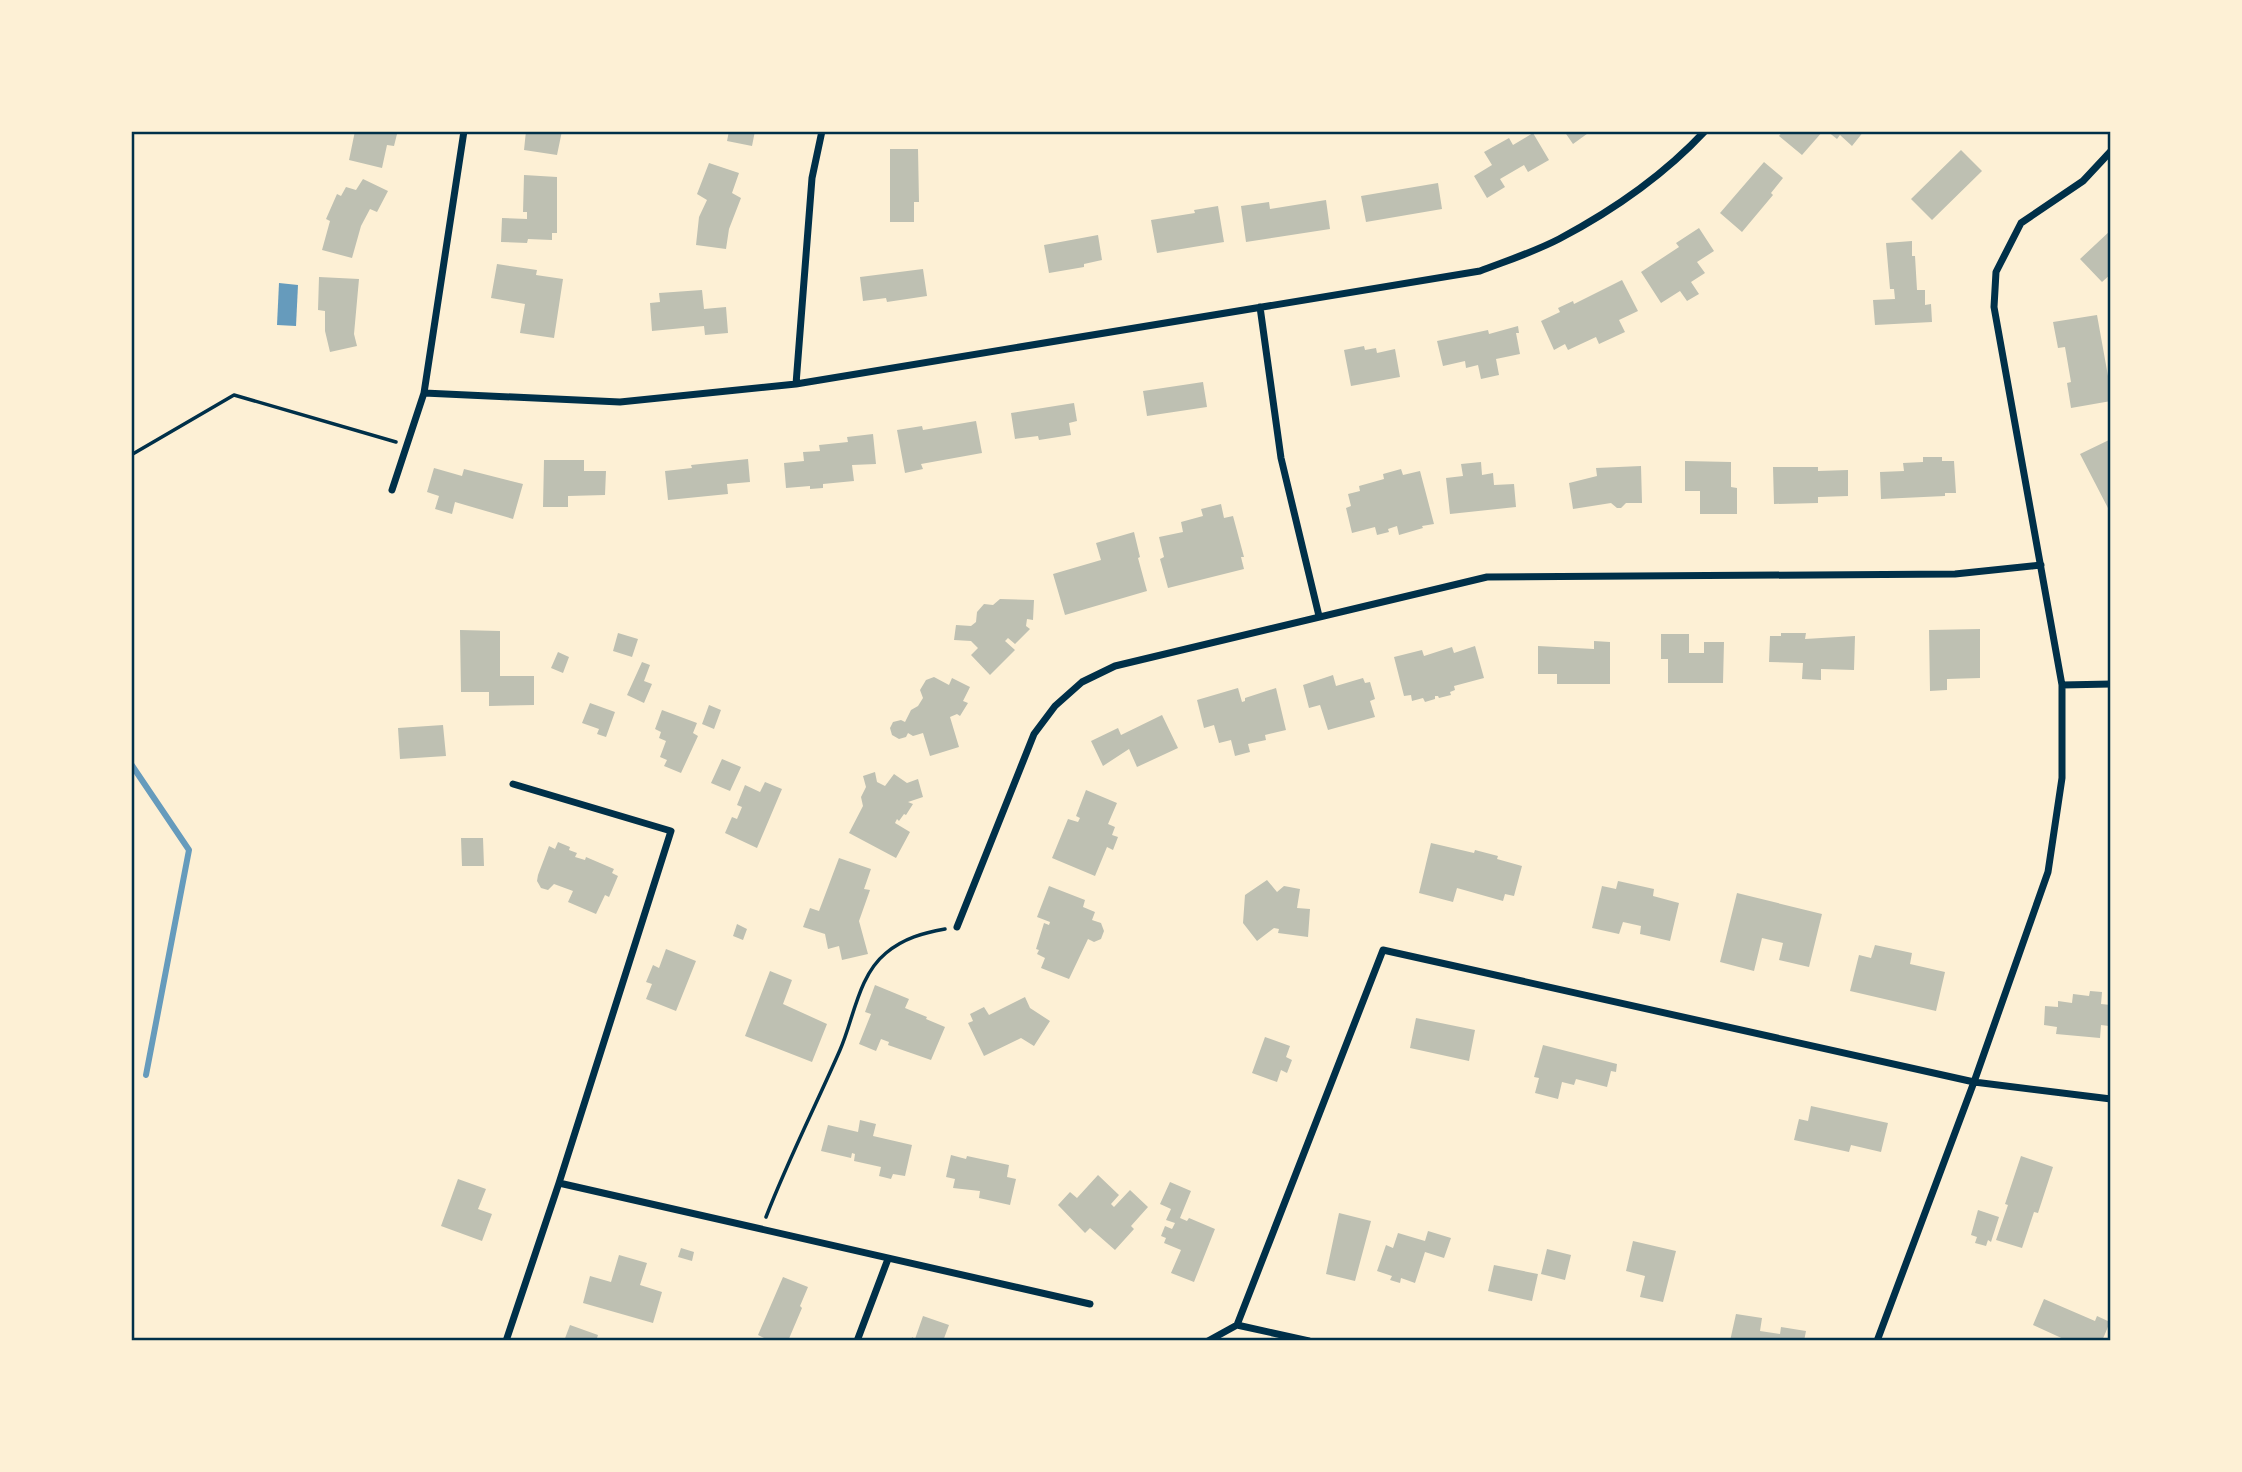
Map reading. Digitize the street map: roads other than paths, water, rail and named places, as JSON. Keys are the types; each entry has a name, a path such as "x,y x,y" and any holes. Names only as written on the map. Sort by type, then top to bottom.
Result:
{"street":[{"path":"392,489 424,393 464,131"},
{"path":"796,384 812,178 822,131"},
{"path":"424,393 620,402 796,384 1480,271 1558,240 1622,202 1687,150 1705,131"},
{"path":"1877,1341 1975,1082 2048,872 2062,778 2062,685 1994,307 1996,272 2021,223 2083,181 2111,151"},
{"path":"1260,307 1281,458 1319,616"},
{"path":"957,927 1034,734 1055,706 1082,682 1132,661 1487,577 1955,574 2041,565"},
{"path":"2062,685 2111,684"},
{"path":"506,1341 671,831 513,784"},
{"path":"1208,1341 1237,1325 1383,950 1975,1082 2111,1099"},
{"path":"559,1183 1090,1304"},
{"path":"857,1341 888,1259"},
{"path":"1237,1325 1309,1341"}],"water":[{"path":"279,283 298,285 296,326 277,325"}],"waterway":[{"path":"131,764 189,850 146,1075"}]}
